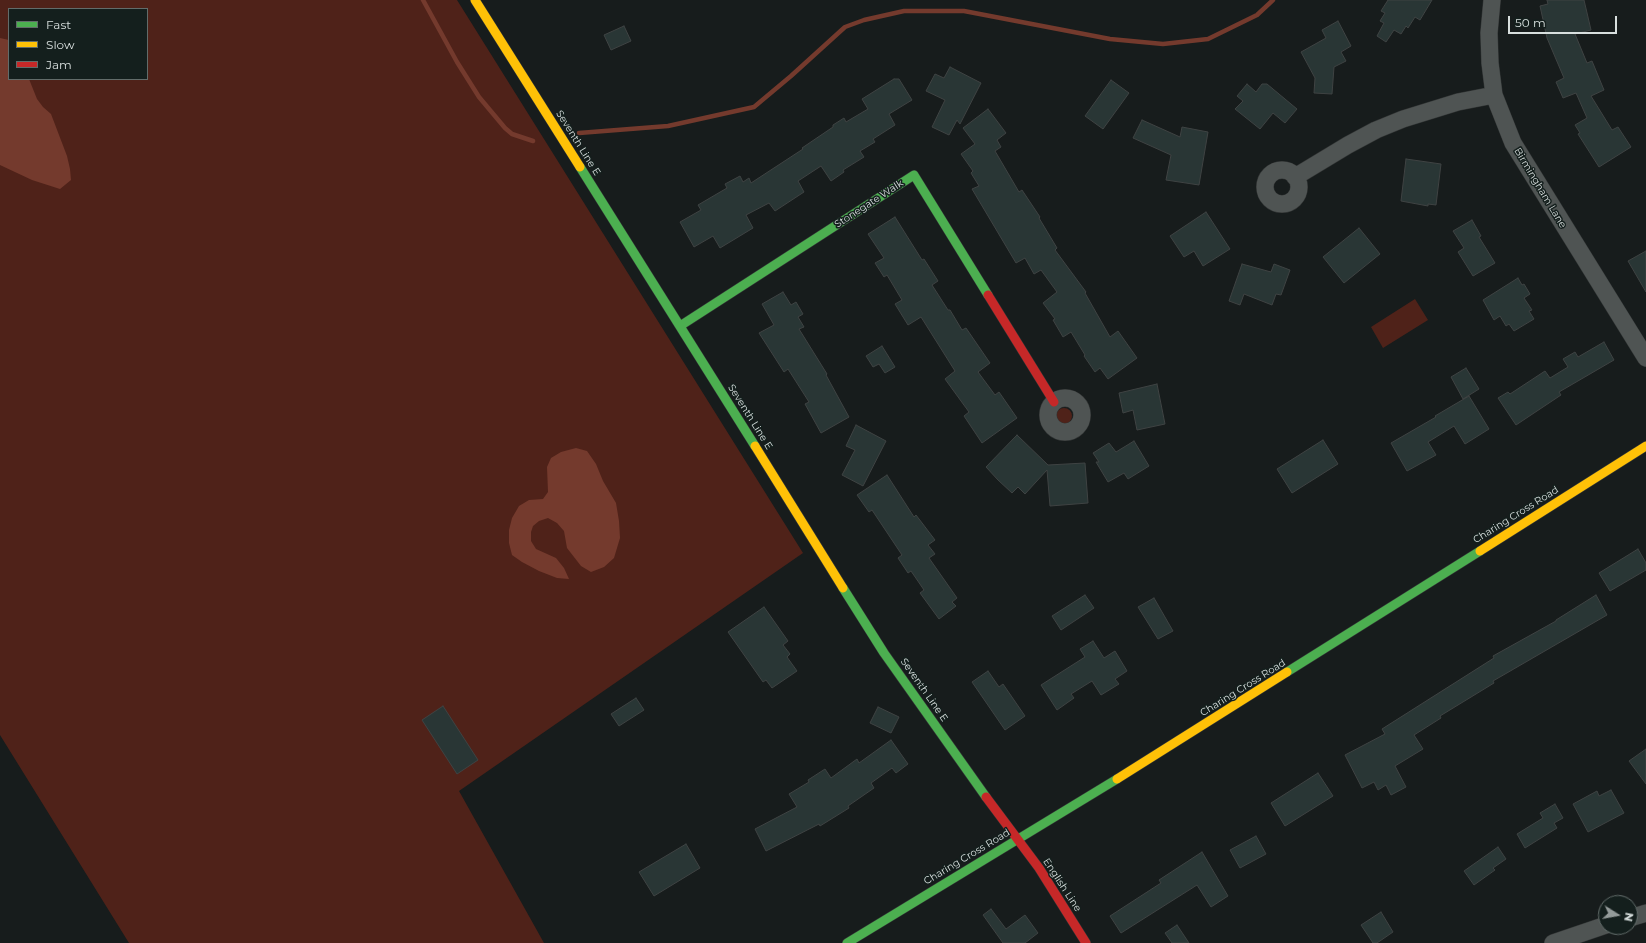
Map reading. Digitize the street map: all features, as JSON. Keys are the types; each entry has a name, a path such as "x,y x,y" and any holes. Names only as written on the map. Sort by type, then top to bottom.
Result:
{"street":[{"name":"Seventh Line E","path":"475,0 884,652 1016,840"},
{"name":"Birmingham Lane","path":"1492,0 1489,34 1490,63 1494,95 1513,143 1646,358"},
{"path":"1296,177 1348,145 1376,130 1403,119 1458,102 1494,95"},
{"name":"Stonegate Walk","path":"680,326 914,175 1054,402"},
{"name":"Charing Cross Road","path":"847,943 1138,766 1646,446"},
{"name":"English Line","path":"1016,840 1039,868 1086,943"},
{"path":"1553,943 1598,928"}],"shaded area":[{"path":"0,0 457,0 803,553 459,791 544,943 129,943 0,735"},
{"path":"0,38 8,40 8,80 29,80 37,99 51,114 67,156 71,180 60,189 32,180 0,165"},
{"path":"1415,299 1428,320 1383,348 1371,327"},
{"path":"1061,408 1067,408 1072,413 1070,422 1067,424 1061,424 1056,419 1056,413"},
{"path":"576,448 587,451 596,464 603,481 616,503 620,538 614,558 604,567 591,572 581,566 567,548 564,531 557,523 548,518 539,521 533,526 531,541 536,549 556,558 564,568 569,579 557,578 539,571 512,555 509,543 509,530 512,518 519,506 529,500 543,499 548,492 547,467 551,458 561,452"}],"building":[{"path":"1388,0 1432,0 1420,20 1415,17 1408,28 1406,26 1401,34 1394,30 1386,42 1377,36 1384,23 1380,21 1385,13 1381,11"},
{"path":"1547,0 1584,0 1591,30 1575,34 1587,63 1592,61 1604,90 1591,96 1612,130 1618,127 1631,147 1599,167 1578,134 1580,133 1575,125 1587,118 1576,93 1563,98 1556,82 1564,78 1547,38 1540,6 1548,4"},
{"path":"1338,21 1351,46 1341,52 1346,61 1334,67 1332,94 1314,93 1315,78 1301,52 1326,38 1322,30"},
{"path":"624,26 631,41 611,50 604,35"},
{"path":"950,67 981,83 960,124 957,120 949,135 932,127 945,100 926,91 935,74 944,78"},
{"path":"894,79 899,79 912,100 889,114 895,125 873,139 875,142 860,151 864,157 843,170 844,172 831,181 821,166 798,181 804,192 775,211 769,203 746,215 753,228 720,248 713,236 694,247 680,222 701,210 698,205 727,188 725,184 740,176 743,182 749,178 751,183 803,149 802,148 844,118 846,122 868,109 862,99"},
{"path":"1111,80 1129,93 1103,129 1085,116"},
{"path":"1247,84 1256,92 1262,84 1267,84 1297,109 1285,123 1273,113 1260,129 1235,109 1243,101 1237,96"},
{"path":"988,109 1006,133 997,140 1001,147 995,151 1019,192 1022,190 1040,217 1039,218 1057,248 1055,250 1086,292 1085,293 1110,337 1118,331 1137,358 1108,379 1100,368 1095,372 1084,356 1085,355 1071,332 1063,337 1053,320 1055,319 1043,303 1057,292 1041,270 1034,274 1025,258 1016,263 972,189 979,186 971,173 973,171 961,154 975,144 963,128"},
{"path":"1142,120 1180,137 1182,127 1208,132 1199,185 1166,180 1171,155 1133,138"},
{"path":"1406,159 1441,164 1436,205 1428,204 1428,206 1401,201"},
{"path":"1206,212 1230,249 1203,266 1194,251 1184,257 1170,236"},
{"path":"895,217 922,260 924,259 938,281 932,285 948,310 950,310 962,330 966,328 990,363 978,372 995,395 999,392 1017,418 982,443 964,416 969,412 945,379 955,371 921,317 908,325 895,304 902,300 887,275 884,277 875,263 884,258 868,234"},
{"path":"1472,220 1481,236 1479,237 1495,263 1473,276 1458,252 1464,248 1453,231"},
{"path":"1359,228 1380,254 1344,283 1323,257"},
{"path":"1646,251 1646,292 1628,261"},
{"path":"1242,264 1271,272 1274,264 1290,270 1281,295 1276,294 1272,305 1244,294 1240,305 1229,301"},
{"path":"1518,278 1530,294 1524,298 1532,310 1529,311 1534,319 1514,331 1509,324 1506,326 1500,316 1494,320 1483,300"},
{"path":"783,292 791,305 796,302 803,314 798,317 804,327 799,329 827,374 826,375 849,417 821,433 805,404 809,402 788,369 784,372 759,333 774,325 762,304"},
{"path":"1604,342 1614,360 1559,392 1561,395 1516,425 1498,398 1508,392 1510,394 1545,371 1550,378 1568,367 1563,359 1575,352 1578,357"},
{"path":"882,346 895,367 885,373 879,364 873,367 866,356"},
{"path":"1466,368 1479,389 1463,399 1451,377"},
{"path":"1157,384 1165,424 1137,430 1133,410 1123,413 1119,393"},
{"path":"1469,396 1489,429 1465,444 1454,426 1428,442 1436,455 1407,471 1391,443"},
{"path":"856,425 886,441 863,486 842,475 855,450 846,446"},
{"path":"1017,435 1048,465 1085,463 1088,503 1050,506 1047,470 1025,494 1018,487 1012,493 998,480 986,467"},
{"path":"1323,440 1338,464 1292,493 1277,469"},
{"path":"1134,441 1149,466 1128,479 1124,473 1108,482 1096,462 1099,462 1093,453 1109,443 1116,452"},
{"path":"887,475 914,517 916,515 935,540 928,545 935,554 929,558 957,598 952,602 956,606 939,619 920,593 924,590 911,571 908,573 898,558 902,555 872,510 869,512 857,495"},
{"path":"1638,549 1646,563 1646,570 1610,591 1599,573"},
{"path":"1085,595 1094,608 1061,630 1052,616"},
{"path":"1596,595 1607,615 1493,681 1494,683 1440,716 1441,718 1414,735 1423,749 1395,766 1406,787 1391,795 1386,785 1378,790 1374,782 1362,788 1345,755 1385,734 1382,729 1494,658 1493,656 1556,621"},
{"path":"1154,598 1173,631 1158,639 1138,607"},
{"path":"764,607 788,641 783,645 790,654 787,657 797,671 772,688 766,680 763,682 728,632"},
{"path":"1093,641 1104,658 1115,651 1127,671 1115,679 1119,684 1101,695 1092,681 1071,694 1074,698 1057,710 1041,685 1085,657 1080,649"},
{"path":"988,671 999,687 1003,684 1025,716 1005,730 972,682"},
{"path":"636,698 644,710 619,726 611,714"},
{"path":"443,706 478,760 457,774 422,720"},
{"path":"878,707 899,717 891,733 870,723"},
{"path":"891,740 908,764 896,773 892,768 871,783 874,788 848,806 849,808 820,826 819,824 766,851 755,829 797,807 789,794 809,782 808,780 825,769 831,778 857,759 859,763"},
{"path":"1646,749 1646,784 1629,761"},
{"path":"1318,773 1333,796 1285,826 1271,803"},
{"path":"1611,790 1624,813 1588,832 1573,804 1597,791 1599,796"},
{"path":"1555,804 1563,818 1554,823 1557,828 1525,848 1517,834 1543,818 1540,813"},
{"path":"1256,836 1266,854 1240,868 1230,850"},
{"path":"686,844 700,868 654,896 639,872"},
{"path":"1498,847 1506,859 1493,868 1495,870 1474,885 1464,871"},
{"path":"1202,852 1228,896 1211,907 1197,885 1121,933 1110,916 1161,883 1159,880"},
{"path":"991,909 1006,929 1025,915 1038,933 1025,943 1003,943 983,915"},
{"path":"1381,912 1393,932 1377,943 1373,943 1361,925"},
{"path":"1177,925 1189,943 1172,943 1165,933"}],"waterway":[{"path":"423,0 457,62 479,97 505,128 512,134 533,141"},
{"path":"579,133 668,126 754,107 845,27 864,20 904,11 964,11 1110,39 1163,44 1208,39 1257,15 1273,0"}],"traffic: fast":[{"path":"580,167 755,446"},
{"path":"680,326 914,175 988,295"},
{"path":"1287,672 1480,551"},
{"path":"843,588 884,653 986,797"},
{"path":"847,943 1117,779"}],"traffic: slow":[{"path":"475,0 580,167"},
{"path":"755,446 843,588"},
{"path":"1480,551 1646,446"},
{"path":"1117,779 1287,672"}],"traffic: jam":[{"path":"988,295 1054,402"},
{"path":"986,797 1039,868 1086,943"}]}
